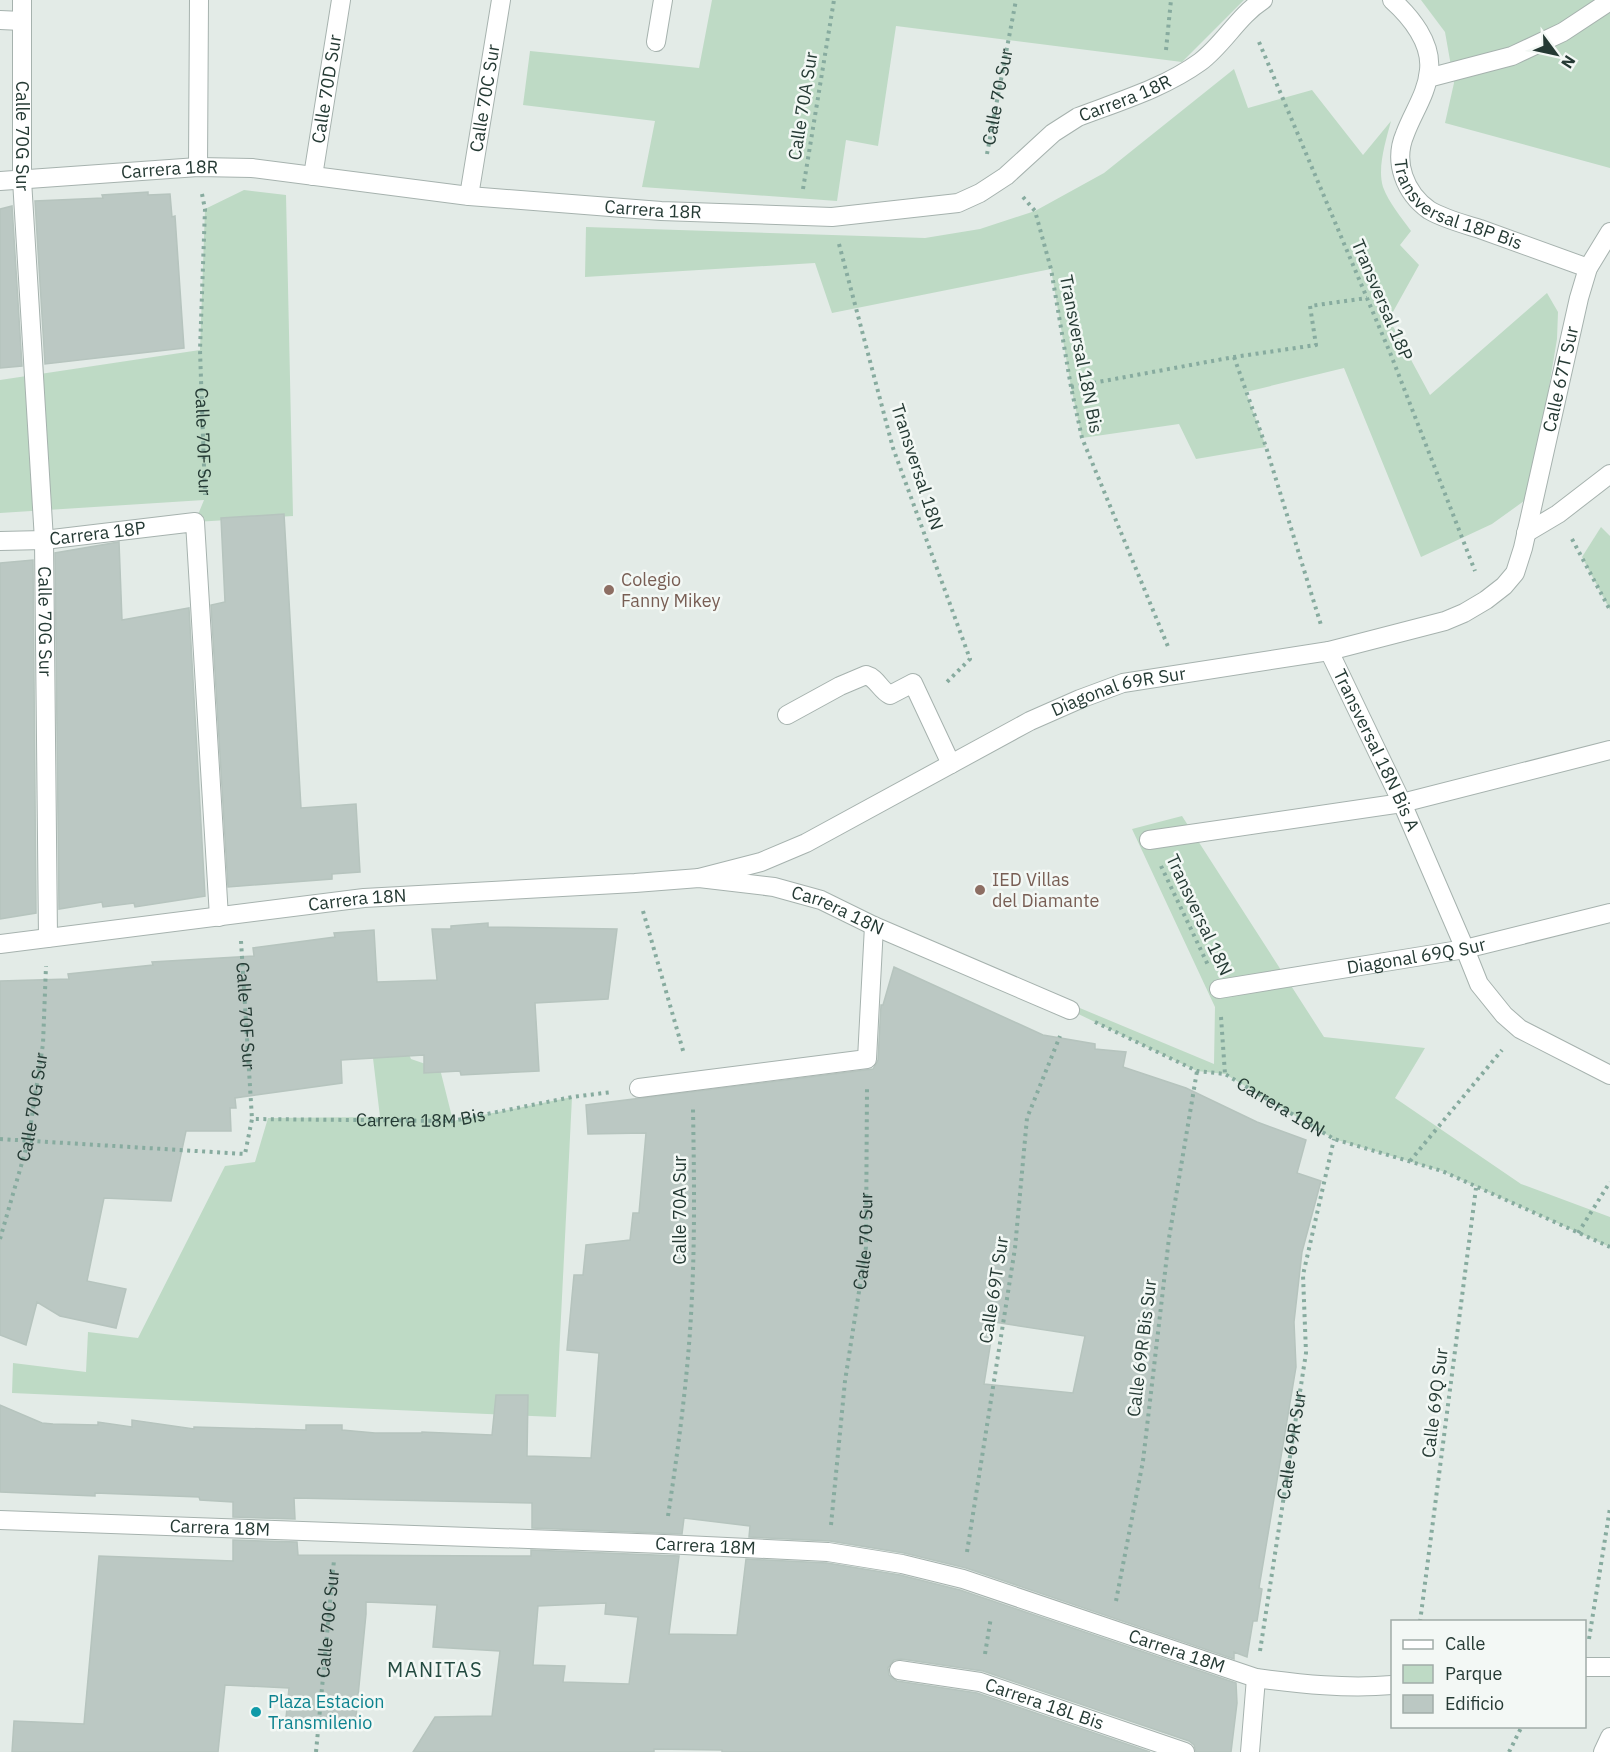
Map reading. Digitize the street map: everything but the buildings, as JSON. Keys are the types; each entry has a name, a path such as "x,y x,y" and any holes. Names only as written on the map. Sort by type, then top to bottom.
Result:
{"street":[{"name":"Calle 70G Sur","path":"22,0 22,180 44,540 48,938"},
{"path":"198,167 199,0"},
{"name":"Calle 70D Sur","path":"313,176 341,0"},
{"name":"Calle 70C Sur","path":"469,196 501,0"},
{"path":"656,42 663,0"},
{"path":"1247,13 1263,0"},
{"name":"Transversal 18P Bis","path":"1392,0 1413,22 1421,36 1430,68 1419,107 1405,133 1400,153 1405,182 1416,198 1440,215 1588,268"},
{"path":"1428,78 1512,56 1563,32 1610,1"},
{"name":"Carrera 18R","path":"0,181 198,167 252,168 469,196 662,211 832,217 958,202 980,193 1006,176 1066,124 1078,117 1162,86 1202,60 1247,13"},
{"path":"0,20 22,21"},
{"name":"Calle 67T Sur","path":"1526,533 1579,298 1588,268 1610,232"},
{"path":"1526,533 1558,514 1610,474"},
{"path":"195,522 219,917"},
{"name":"Carrera 18P","path":"0,541 44,540 195,522"},
{"name":"Diagonal 69R Sur","path":"699,878 761,862 806,843 1030,720 1123,683 1329,651 1445,621 1486,600 1504,586 1515,573 1526,533"},
{"name":"Transversal 18N Bis A","path":"1329,651 1402,803 1479,984 1504,1015 1520,1029 1610,1075"},
{"path":"787,715 840,686 866,675 871,676 890,695 914,683 951,764"},
{"path":"1149,840 1402,803 1610,750"},
{"name":"Carrera 18N","path":"0,944 364,898 699,878 774,887 821,900 874,926 1070,1010"},
{"name":"Diagonal 69Q Sur","path":"1219,989 1465,949 1610,913"},
{"path":"639,1088 867,1059 874,926"},
{"name":"Carrera 18M","path":"0,1520 828,1552 902,1564 963,1579 1256,1678 1312,1685 1365,1687 1391,1685"},
{"path":"1586,1667 1610,1667"},
{"name":"Carrera 18L Bis","path":"899,1670 980,1682 1185,1752"},
{"path":"1250,1752 1256,1678"},
{"path":"1603,1752 1610,1737"}],"path":[{"name":"Calle 70A Sur","path":"799,216 834,0"},
{"name":"Calle 70 Sur","path":"980,193 1016,0"},
{"path":"1162,86 1171,0"},
{"name":"Transversal 18P","path":"1247,13 1367,298 1486,600"},
{"name":"Calle 70F Sur","path":"195,522 205,500 200,350 205,209 198,167"},
{"name":"Transversal 18N Bis","path":"1006,176 1035,211 1052,269 1071,387 1082,438 1180,675"},
{"name":"Transversal 18N","path":"832,217 893,448 970,659 924,705"},
{"path":"1071,387 1234,357 1316,345 1310,306 1367,298"},
{"name":"Transversal 18N Bis A","path":"1234,357 1266,447 1329,651"},
{"path":"1558,514 1610,610"},
{"name":"Transversal 18N","path":"1149,840 1219,989 1225,1074"},
{"name":"Calle 70A Sur","path":"635,883 692,1081 695,1198 692,1298 678,1448 664,1544"},
{"name":"Calle 70F Sur","path":"239,913 252,1119"},
{"name":"Calle 70G Sur","path":"0,1239 28,1142 43,1044 48,938"},
{"name":"Carrera 18N","path":"1070,1010 1197,1071 1225,1074 1334,1139 1442,1171 1610,1248"},
{"name":"Calle 69T Sur","path":"963,1579 1015,1248 1027,1119 1070,1010"},
{"path":"1410,1161 1520,1029"},
{"name":"Calle 70 Sur","path":"828,1552 845,1382 866,1247 867,1059"},
{"name":"Calle 69R Bis Sur","path":"1111,1629 1143,1461 1169,1238 1197,1071"},
{"name":"Carrera 18M Bis","path":"252,1119 452,1121 572,1097 639,1088"},
{"path":"0,1139 245,1154 252,1119"},
{"name":"Calle 69R Sur","path":"1256,1678 1306,1353 1303,1275 1334,1139"},
{"path":"1578,1233 1610,1182"},
{"name":"Calle 69Q Sur","path":"1420,1620 1476,1188"},
{"path":"1586,1661 1610,1508"},
{"name":"Calle 70C Sur","path":"316,1752 337,1532"},
{"path":"980,1682 996,1589"},
{"path":"1509,1752 1521,1728"}],"green space":[{"path":"712,0 1244,0 1182,62 896,26 878,146 846,140 837,201 642,187 655,121 523,105 530,51 699,68"},
{"path":"1421,0 1610,0 1610,168 1445,123 1454,83 1445,32"},
{"path":"1234,69 1248,108 1312,90 1363,155 1391,121 1383,154 1381,179 1388,199 1411,231 1400,245 1419,265 1389,319 1430,395 1547,293 1558,312 1557,339 1531,496 1492,524 1421,557 1344,368 1246,392 1266,447 1196,459 1179,424 1082,438 1051,269 832,313 815,263 585,277 586,227 925,238 980,229 1035,211 1104,173"},
{"path":"244,190 286,195 293,516 195,522 204,500 0,513 0,380 200,350 205,209"},
{"path":"1601,527 1610,536 1610,610 1582,557"},
{"path":"1182,816 1324,1037 1425,1048 1395,1098 1521,1184 1610,1217 1610,1247 1442,1171 1334,1139 1225,1074 1197,1071 1070,1010 1075,1006 1214,1064 1215,1007 1132,829"},
{"path":"370,1033 401,1035 411,1059 440,1069 453,1121 572,1097 556,1417 12,1393 13,1363 86,1372 88,1332 138,1338 225,1166 255,1162 268,1118 380,1117"}],"place":[{"name":"Colegio Fanny Mikey","path":"609,590"},
{"name":"IED Villas del Diamante","path":"980,890"},
{"name":"Plaza Estacion Transmilenio","path":"256,1712"}],"district":[{"name":"MANITAS","path":"435,1670"}]}
